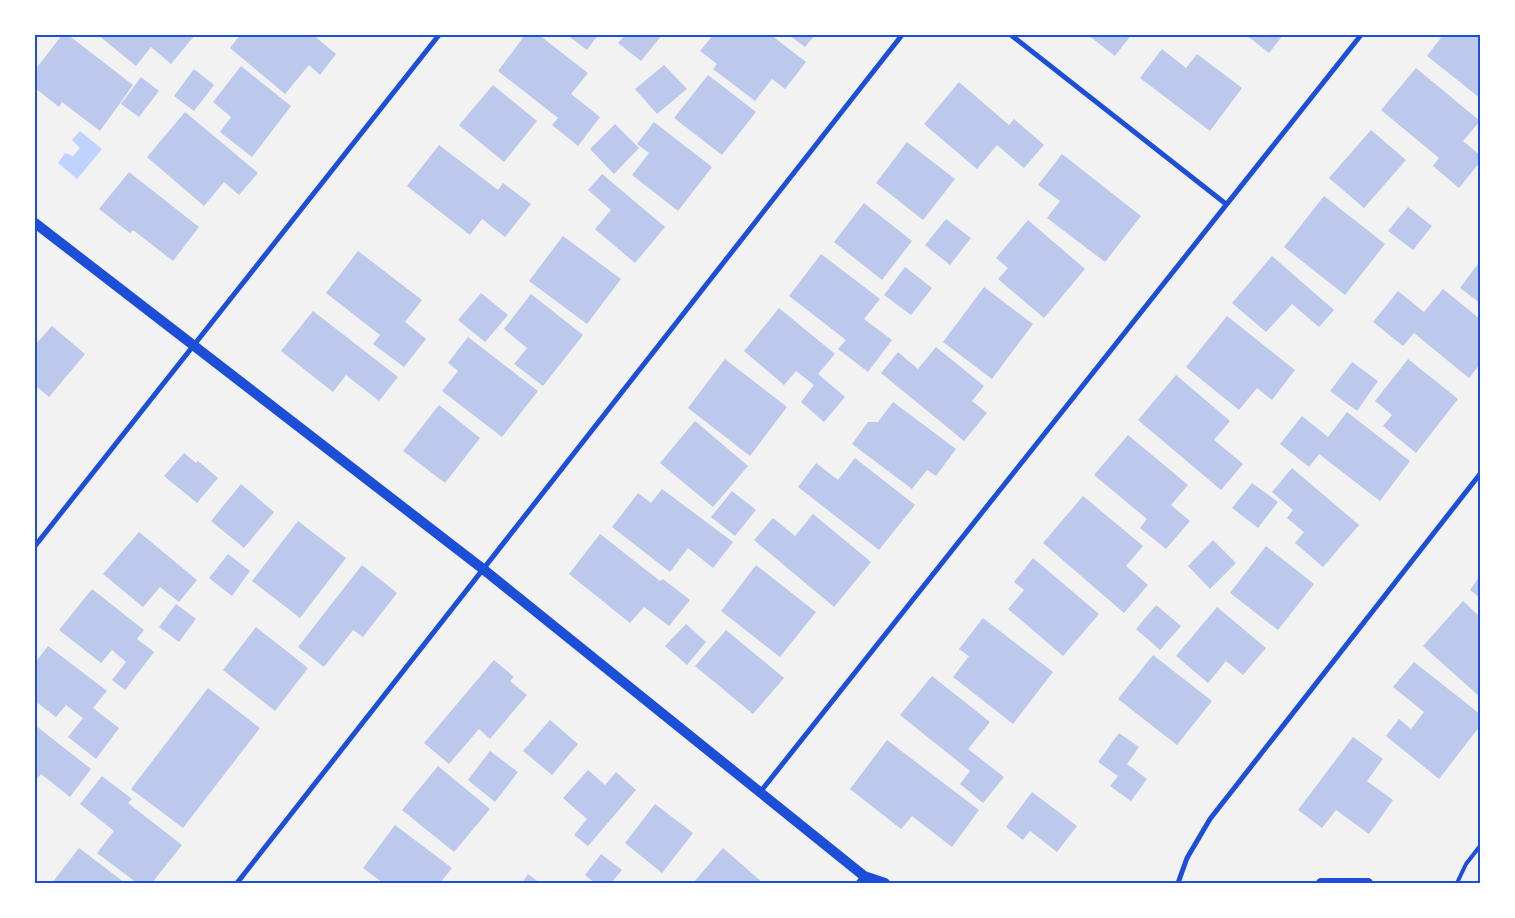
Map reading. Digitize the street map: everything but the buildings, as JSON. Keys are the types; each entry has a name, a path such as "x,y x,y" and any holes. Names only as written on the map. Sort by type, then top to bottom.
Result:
{"main road":[{"path":"35,223 483,569 761,791 861,880 885,883"},
{"path":"1321,883 1368,883"}],"street":[{"path":"35,546 439,35"},
{"path":"237,883 902,35"},
{"path":"1011,35 1226,204"},
{"path":"761,791 1361,35"},
{"path":"1178,883 1187,858 1210,819 1480,474"}],"lane":[{"path":"1457,883 1466,864 1480,846"}],"water":[{"path":"80,131 102,149 77,179 58,163 65,153 73,156 80,148 72,140"}]}
